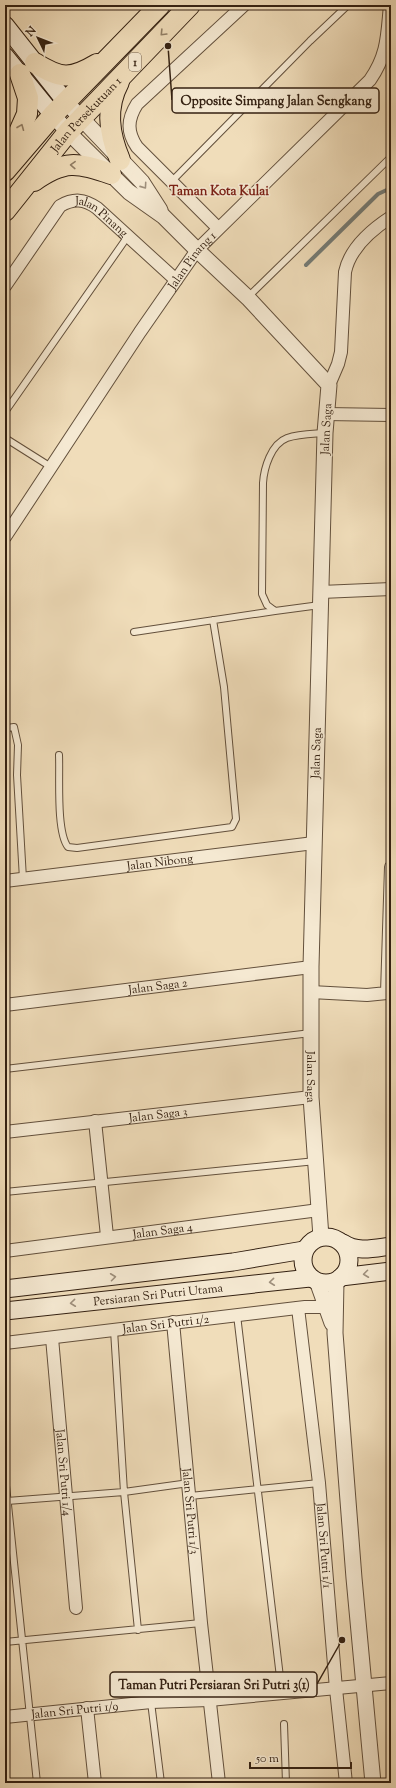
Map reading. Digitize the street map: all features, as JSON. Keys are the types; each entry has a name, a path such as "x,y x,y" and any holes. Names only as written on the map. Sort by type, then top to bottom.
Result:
{"highway":[{"name":"Jalan Persekutuan 1","path":"5,171 59,108 160,5"},
{"name":"Jalan Persekutuan 1","path":"5,211 74,126 190,5"},
{"path":"5,163 27,114 27,68 67,76 82,72 111,55"},
{"path":"22,190 50,170 69,164 92,167 115,167 109,124 110,106 114,91 122,75"}],"main road":[{"path":"5,25 27,68 59,108"},
{"path":"5,56 27,68"},
{"path":"391,1246 361,1250 348,1247 336,1238 321,1236 311,1241 304,1250 303,1265 314,1279 329,1283 338,1279 391,1271"},
{"path":"338,1279 346,1271 349,1256 343,1243"},
{"name":"Persiaran Sri Putri Utama","path":"5,1289 233,1262 304,1250"},
{"name":"Persiaran Sri Putri Utama","path":"5,1311 314,1279"}],"street":[{"path":"218,228 137,147 131,138 128,127 131,114 137,104 244,5"},
{"name":"Jalan Pinang 1","path":"5,537 197,250 370,80 380,66 386,49 390,5"},
{"path":"59,108 74,126 115,167 142,182 163,216 248,298 328,385"},
{"name":"Jalan Pinang","path":"5,286 60,206 69,201 80,200 88,201 176,280"},
{"name":"Jalan Saga","path":"321,1236 311,1098 311,967 326,414 328,385 338,364 340,352 345,272 348,260 353,252 378,226 391,217"},
{"path":"326,414 391,415"},
{"path":"321,598 391,589"},
{"name":"Jalan Nibong","path":"5,881 314,843"},
{"path":"311,992 367,995 387,994 391,867"},
{"name":"Jalan Saga 2","path":"5,1005 311,967"},
{"name":"Jalan Saga 3","path":"5,1132 311,1098"},
{"path":"95,1121 107,1236"},
{"name":"Jalan Saga 4","path":"5,1251 107,1236 319,1210"},
{"path":"314,1279 335,1333"},
{"path":"338,1279 335,1333 354,1578 373,1783"},
{"name":"Jalan Sri Putri 1/2","path":"5,1343 173,1322 298,1308 326,1307"},
{"name":"Jalan Sri Putri 1/1","path":"298,1308 319,1483 336,1689 346,1783"},
{"name":"Jalan Sri Putri 1/3","path":"173,1322 201,1623 219,1783"},
{"name":"Jalan Sri Putri 1/4","path":"52,1338 76,1608"},
{"name":"Jalan Sri Putri 1/9","path":"5,1717 151,1702 209,1700 391,1683"},
{"path":"87,1708 95,1783"}],"lane":[{"path":"171,182 310,41 348,5"},
{"path":"248,298 391,156"},
{"path":"5,412 128,236"},
{"path":"275,611 267,605 262,594 264,471 276,447 285,439 295,436 325,433"},
{"path":"5,438 51,467"},
{"path":"134,632 275,611 321,598"},
{"path":"59,755 60,825 63,841 68,847 78,848 232,827 236,819 224,687 213,620"},
{"path":"5,730 7,728 14,727 18,745 17,775 23,879"},
{"path":"5,1069 311,1033"},
{"path":"5,1192 102,1181 316,1161"},
{"path":"237,1315 282,1694"},
{"path":"114,1330 124,1492 138,1630"},
{"path":"5,1476 37,1783"},
{"path":"7,1501 124,1492 189,1483"},
{"path":"190,1496 319,1483"},
{"path":"5,1642 201,1623"},
{"path":"151,1702 161,1783"},
{"path":"284,1724 286,1783"}],"waterway":[{"path":"306,265 378,194 391,188"}],"place":[{"name":"Opposite Simpang Jalan Sengkang","path":"168,46"},
{"name":"Taman Putri Persiaran Sri Putri 3(1)","path":"342,1640"}],"district":[{"name":"Taman Kota Kulai","path":"219,190"}]}
